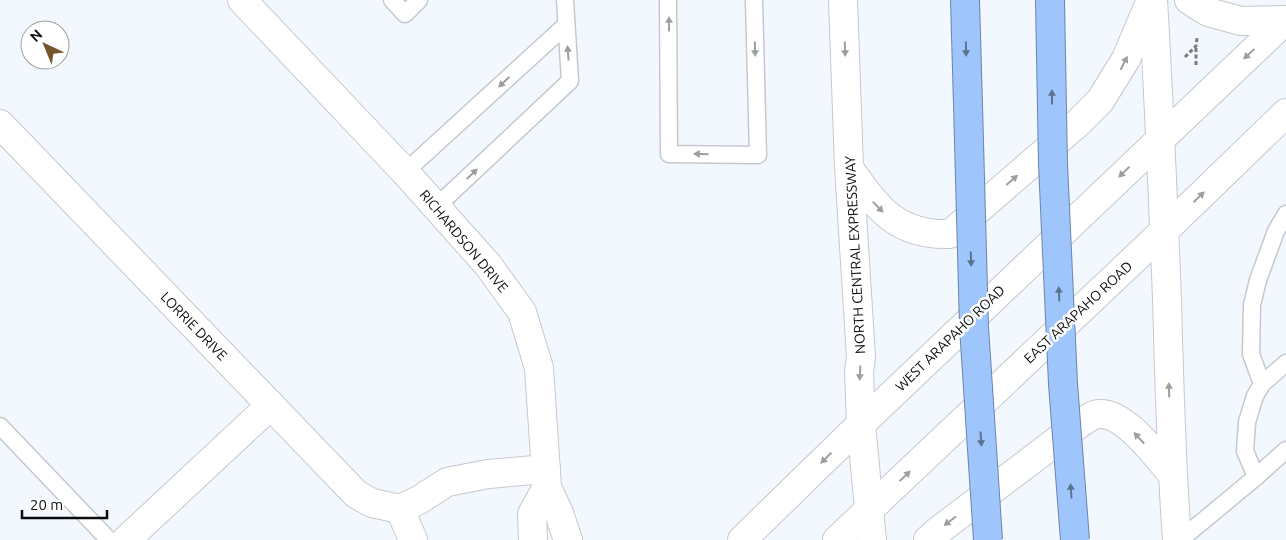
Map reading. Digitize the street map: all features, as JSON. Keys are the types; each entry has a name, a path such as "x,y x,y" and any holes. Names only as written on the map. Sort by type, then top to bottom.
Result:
{"highway":[{"path":"965,0 974,327 988,540"},
{"path":"1050,0 1053,164 1063,384 1075,540"}],"main road":[{"name":"RICHARDSON DRIVE","path":"242,0 405,172 488,265 522,312 539,368 546,478 568,540"},
{"name":"NORTH CENTRAL EXPRESSWAY","path":"843,0 849,167 862,357 859,372 861,424 872,540"},
{"path":"849,167 869,197 886,214 900,224 932,235 950,234 1078,123 1100,100 1126,59 1152,0"},
{"path":"1152,0 1158,82 1172,474 1178,540"},
{"path":"1190,0 1208,12 1241,22 1286,20"},
{"path":"1160,138 1286,20"},
{"name":"EAST ARAPAHO ROAD","path":"869,510 1286,113"},
{"name":"LORRIE DRIVE","path":"0,124 356,494 372,503 400,509"},
{"name":"WEST ARAPAHO ROAD","path":"742,540 1160,138"},
{"path":"126,540 271,405"},
{"path":"928,540 1078,424 1098,414 1112,416 1125,424 1172,474"},
{"path":"413,540 400,509 419,500 447,482 488,474 546,478 532,514 532,540"},
{"path":"837,540 869,510"}],"lane":[{"path":"392,0 405,14 419,0"},
{"path":"436,207 570,81 565,0"},
{"path":"668,0 669,154 758,155 754,0"},
{"path":"405,172 566,25"},
{"path":"1262,384 1251,354 1252,305 1258,280 1276,232 1286,214"},
{"path":"1256,477 1245,452 1247,422 1255,396 1262,384 1286,363"},
{"path":"0,426 109,540"},
{"path":"1178,540 1256,477 1286,450"}],"path":[{"path":"1196,69 1198,32"},
{"path":"1182,60 1196,46"}]}
